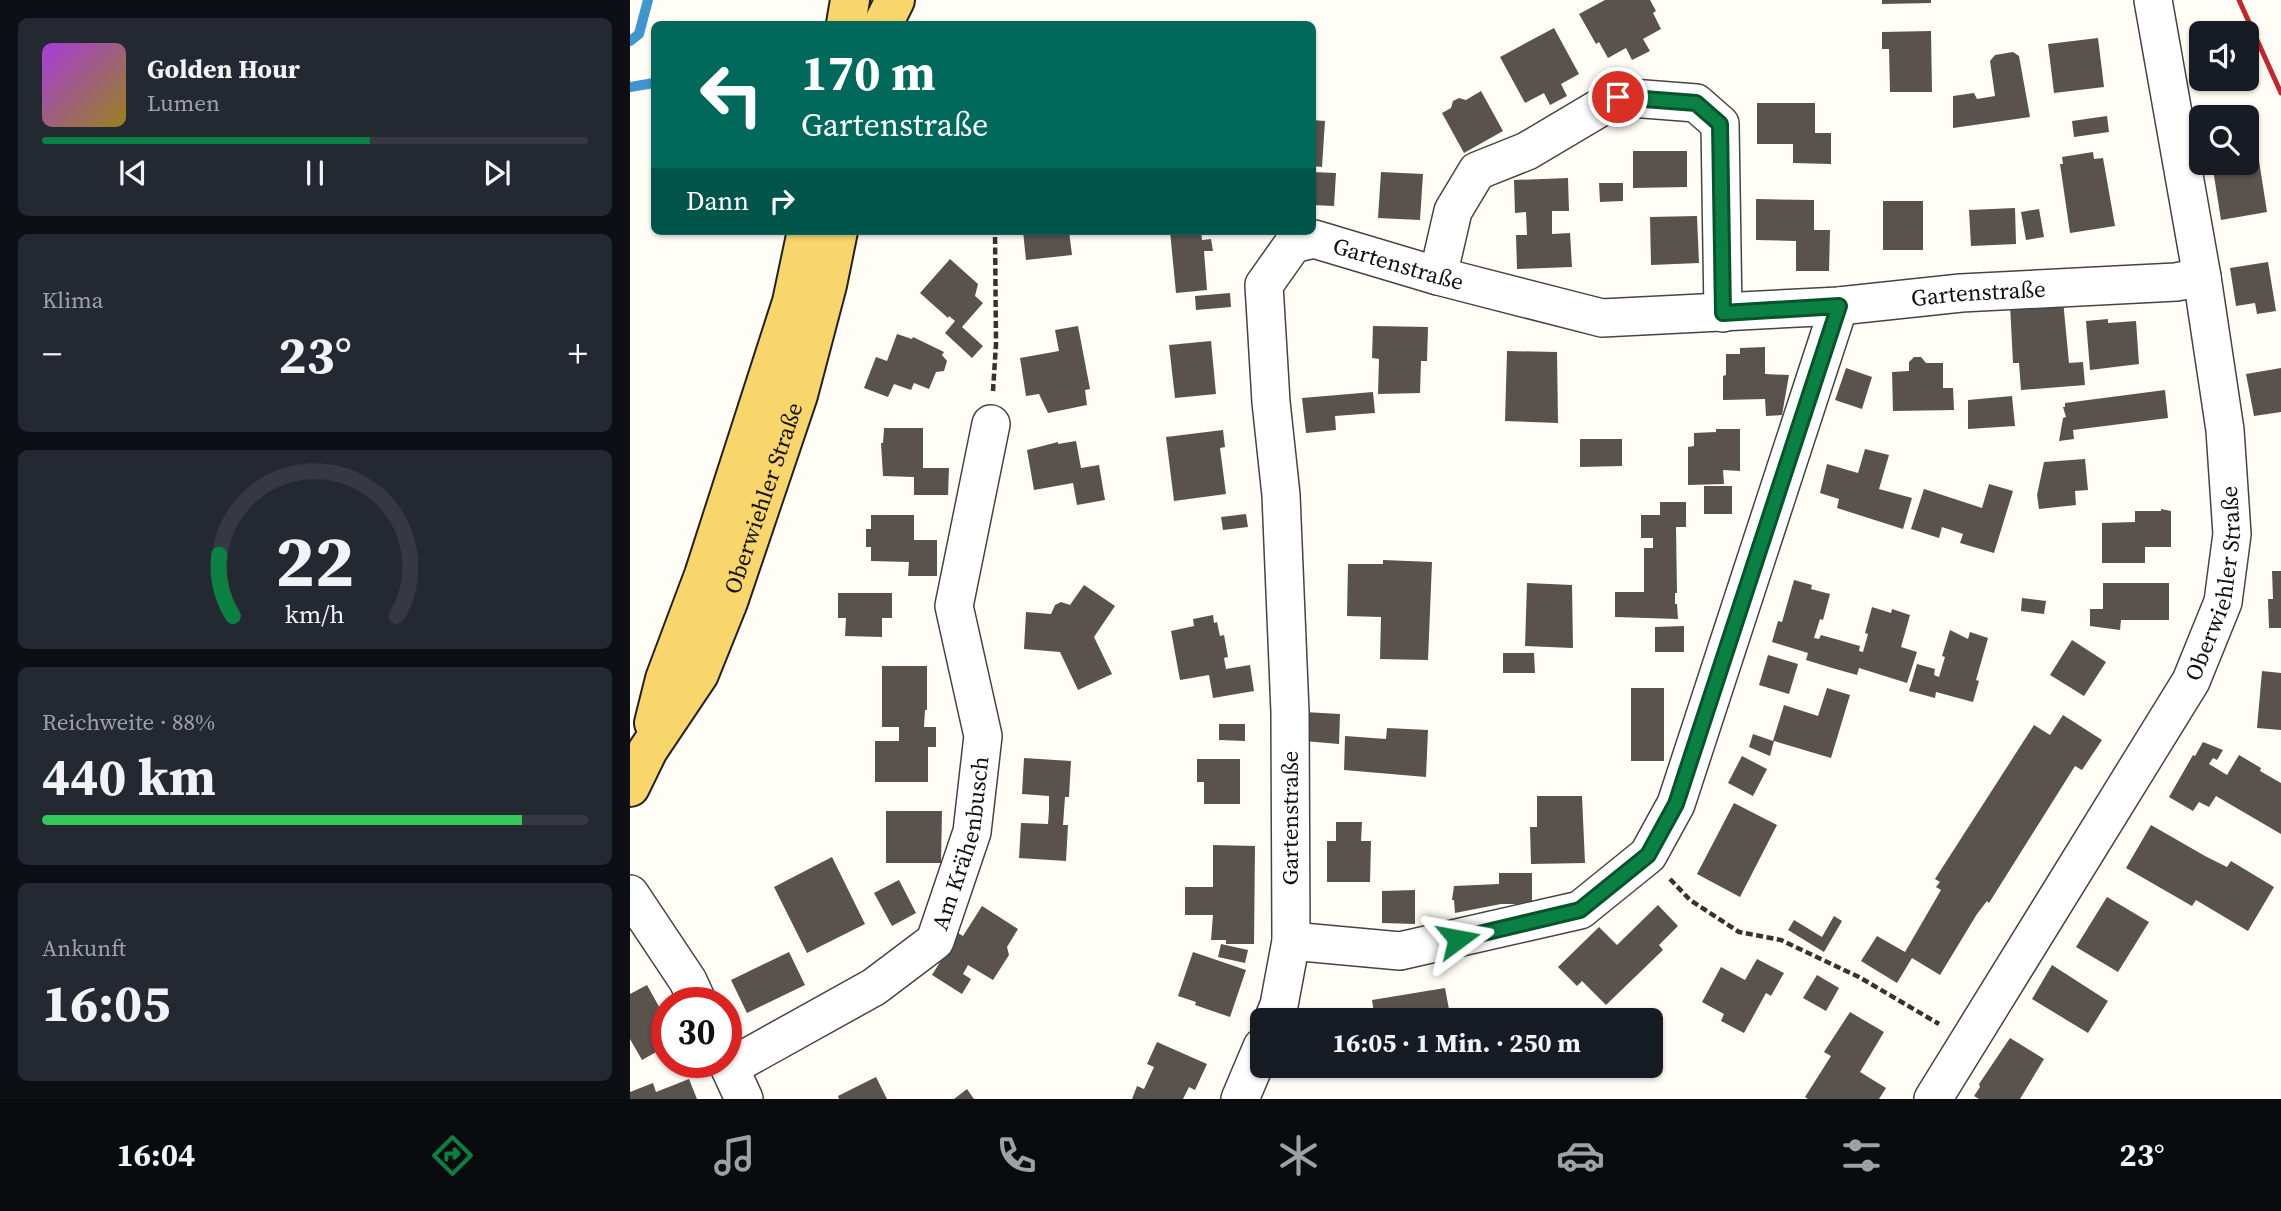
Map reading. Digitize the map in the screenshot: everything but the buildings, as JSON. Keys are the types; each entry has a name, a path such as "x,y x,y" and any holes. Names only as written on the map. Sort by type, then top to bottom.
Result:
{"main road":[{"path":"846,21 850,0"},
{"path":"884,21 895,0"},
{"name":"Oberwiehler Straße","path":"648,750 665,679 704,575 792,302 806,235"},
{"name":"Oberwiehler Straße","path":"630,787 648,750 699,674 728,602 798,395 837,235"}],"street":[{"name":"Oberwiehler Straße","path":"1933,1099 2191,681 2223,602 2232,534 2225,430 2202,277 2154,0"},
{"path":"1438,276 1453,211 1477,171 1527,151 1618,97 1696,103 1720,124 1723,313"},
{"name":"Gartenstraße","path":"1278,1008 1291,941 1290,712 1281,495 1271,402 1264,285 1293,244 1314,239 1438,276 1602,318 1839,306 1961,293 2176,282 2202,277"},
{"path":"1291,941 1400,951 1580,910 1648,855 1676,804 1839,306"},
{"name":"Am Krähenbusch","path":"742,1069 874,987 935,941 972,832 983,736 954,606 991,424"},
{"path":"630,894 691,987"},
{"path":"1240,1099 1250,1075"}],"path":[{"path":"991,424 996,344 995,235"},
{"path":"1648,855 1689,900 1739,932 1781,940 1848,972 1968,1043"}],"waterway":[{"path":"630,41 639,34 648,0"},
{"path":"630,87 651,84"}],"railway":[{"path":"2239,0 2281,93"}],"route":[{"path":"1458,939 1580,910 1648,855 1676,804 1839,306 1723,313 1720,124 1696,103 1618,97"}]}
